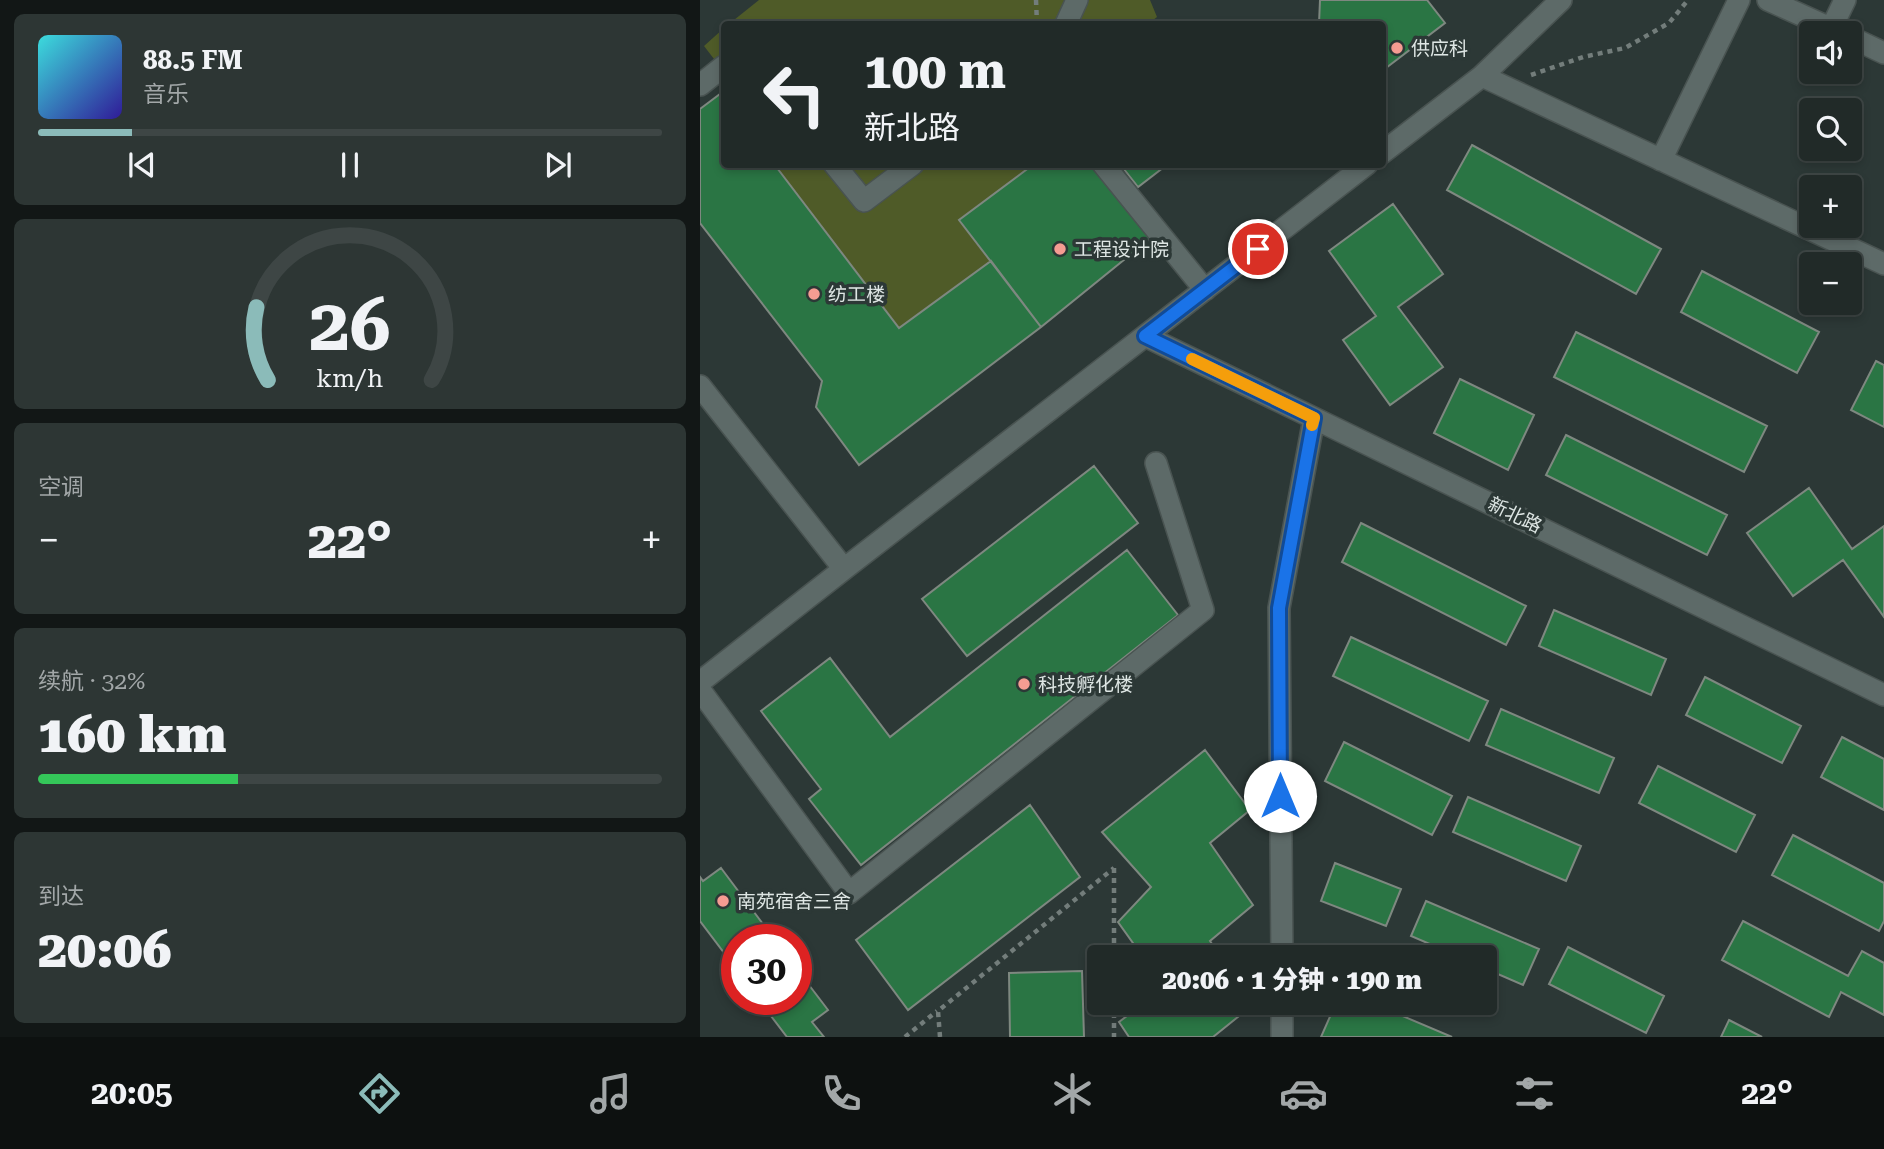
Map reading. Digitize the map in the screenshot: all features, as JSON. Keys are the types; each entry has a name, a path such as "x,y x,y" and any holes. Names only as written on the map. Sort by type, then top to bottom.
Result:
{"street":[{"path":"1067,21 1077,0"},
{"path":"1386,150 1491,81 1561,0"},
{"path":"1661,160 1739,0"},
{"path":"1768,0 1814,21"},
{"path":"1842,21 1845,0"},
{"path":"1862,43 1884,53"},
{"path":"700,85 721,68"},
{"path":"1491,81 1884,264"},
{"path":"837,168 864,201 908,168"},
{"path":"1106,168 1205,290"},
{"path":"700,682 1362,168"},
{"name":"新北路","path":"1145,336 1884,695"},
{"path":"700,386 844,569"},
{"path":"1282,945 1279,608 1314,418"},
{"path":"700,690 849,893 1203,610 1156,463"},
{"path":"1282,1015 1282,1037"}],"path":[{"path":"1036,0 1037,21"},
{"path":"1491,81 1625,48 1670,23 1688,0"},
{"path":"905,1037 1114,868 1114,945"},
{"path":"938,1011 940,1037"},
{"path":"1114,1015 1114,1037"}],"green space":[{"path":"759,0 1150,0 1157,17 1152,21 733,21"},
{"path":"721,31 721,68 704,46"},
{"path":"776,168 1033,168 991,261 899,328"}],"building":[{"name":"供应科","path":"1320,0 1427,0 1445,23 1386,68 1386,21 1319,21"},
{"name":"纺工楼","path":"720,94 721,168 777,168 899,328 991,261 1041,327 859,465 816,407 822,381 700,223 700,109"},
{"path":"1472,145 1661,249 1636,294 1447,190"},
{"name":"工程设计院","path":"1029,168 1095,168 1151,238 1041,327 959,220"},
{"path":"1123,168 1163,168 1138,187"},
{"path":"1393,204 1443,274 1398,307 1443,367 1390,405 1343,340 1376,316 1329,251"},
{"path":"1702,271 1819,332 1797,373 1681,312"},
{"path":"1576,332 1767,426 1744,472 1554,377"},
{"path":"1876,361 1884,365 1884,427 1851,410"},
{"path":"1460,379 1534,415 1508,470 1434,433"},
{"path":"1566,435 1727,515 1707,555 1546,475"},
{"name":"科技孵化楼","path":"1094,466 1138,523 967,656 922,599"},
{"path":"1809,488 1852,549 1884,526 1884,617 1843,560 1793,596 1747,533"},
{"path":"1361,523 1526,606 1506,645 1342,562"},
{"name":"科技孵化楼","path":"1127,550 1178,615 861,865 809,799 821,789 761,711 830,658 890,737"},
{"path":"1554,610 1666,659 1651,695 1539,646"},
{"path":"1351,637 1488,701 1469,741 1333,676"},
{"path":"1705,677 1801,726 1782,763 1686,715"},
{"path":"1501,709 1614,758 1599,793 1486,745"},
{"path":"1842,737 1884,759 1884,810 1821,777"},
{"path":"1344,742 1452,796 1432,835 1325,781"},
{"path":"1205,750 1250,810 1210,843 1253,905 1210,941 1213,945 1134,945 1118,922 1151,887 1102,832"},
{"path":"1658,766 1755,815 1736,852 1639,803"},
{"path":"1468,797 1581,846 1566,881 1453,832"},
{"path":"1030,805 1080,877 908,1010 856,940"},
{"path":"1793,835 1884,883 1884,921 1879,931 1772,875"},
{"path":"1335,863 1401,889 1386,926 1321,901"},
{"name":"南苑宿舍三舍","path":"721,868 763,924 721,924 721,949 700,921 700,877 703,881"},
{"path":"1426,901 1539,949 1523,985 1497,974 1497,945 1432,945 1411,936"},
{"path":"1743,921 1848,976 1862,951 1884,963 1884,1015 1841,992 1829,1017 1722,960"},
{"path":"1568,947 1664,996 1646,1033 1549,984"},
{"path":"1082,971 1084,1037 1010,1037 1009,973"},
{"path":"812,989 828,1010 812,1022 824,1037 787,1037 770,1015 812,1015"},
{"path":"1128,1015 1240,1015 1213,1037 1129,1037 1119,1022"},
{"path":"1331,1015 1400,1015 1452,1037 1321,1037"},
{"path":"1729,1020 1762,1037 1721,1037"}],"slow traffic":[{"path":"1192,359 1314,418 1312,425"}],"place":[{"name":"供应科","path":"1397,48"},
{"name":"工程设计院","path":"1060,249"},
{"name":"纺工楼","path":"814,294"},
{"name":"科技孵化楼","path":"1024,684"},
{"name":"南苑宿舍三舍","path":"723,901"}],"route":[{"path":"1258,249 1145,336 1314,418 1279,608 1280,796"}]}
